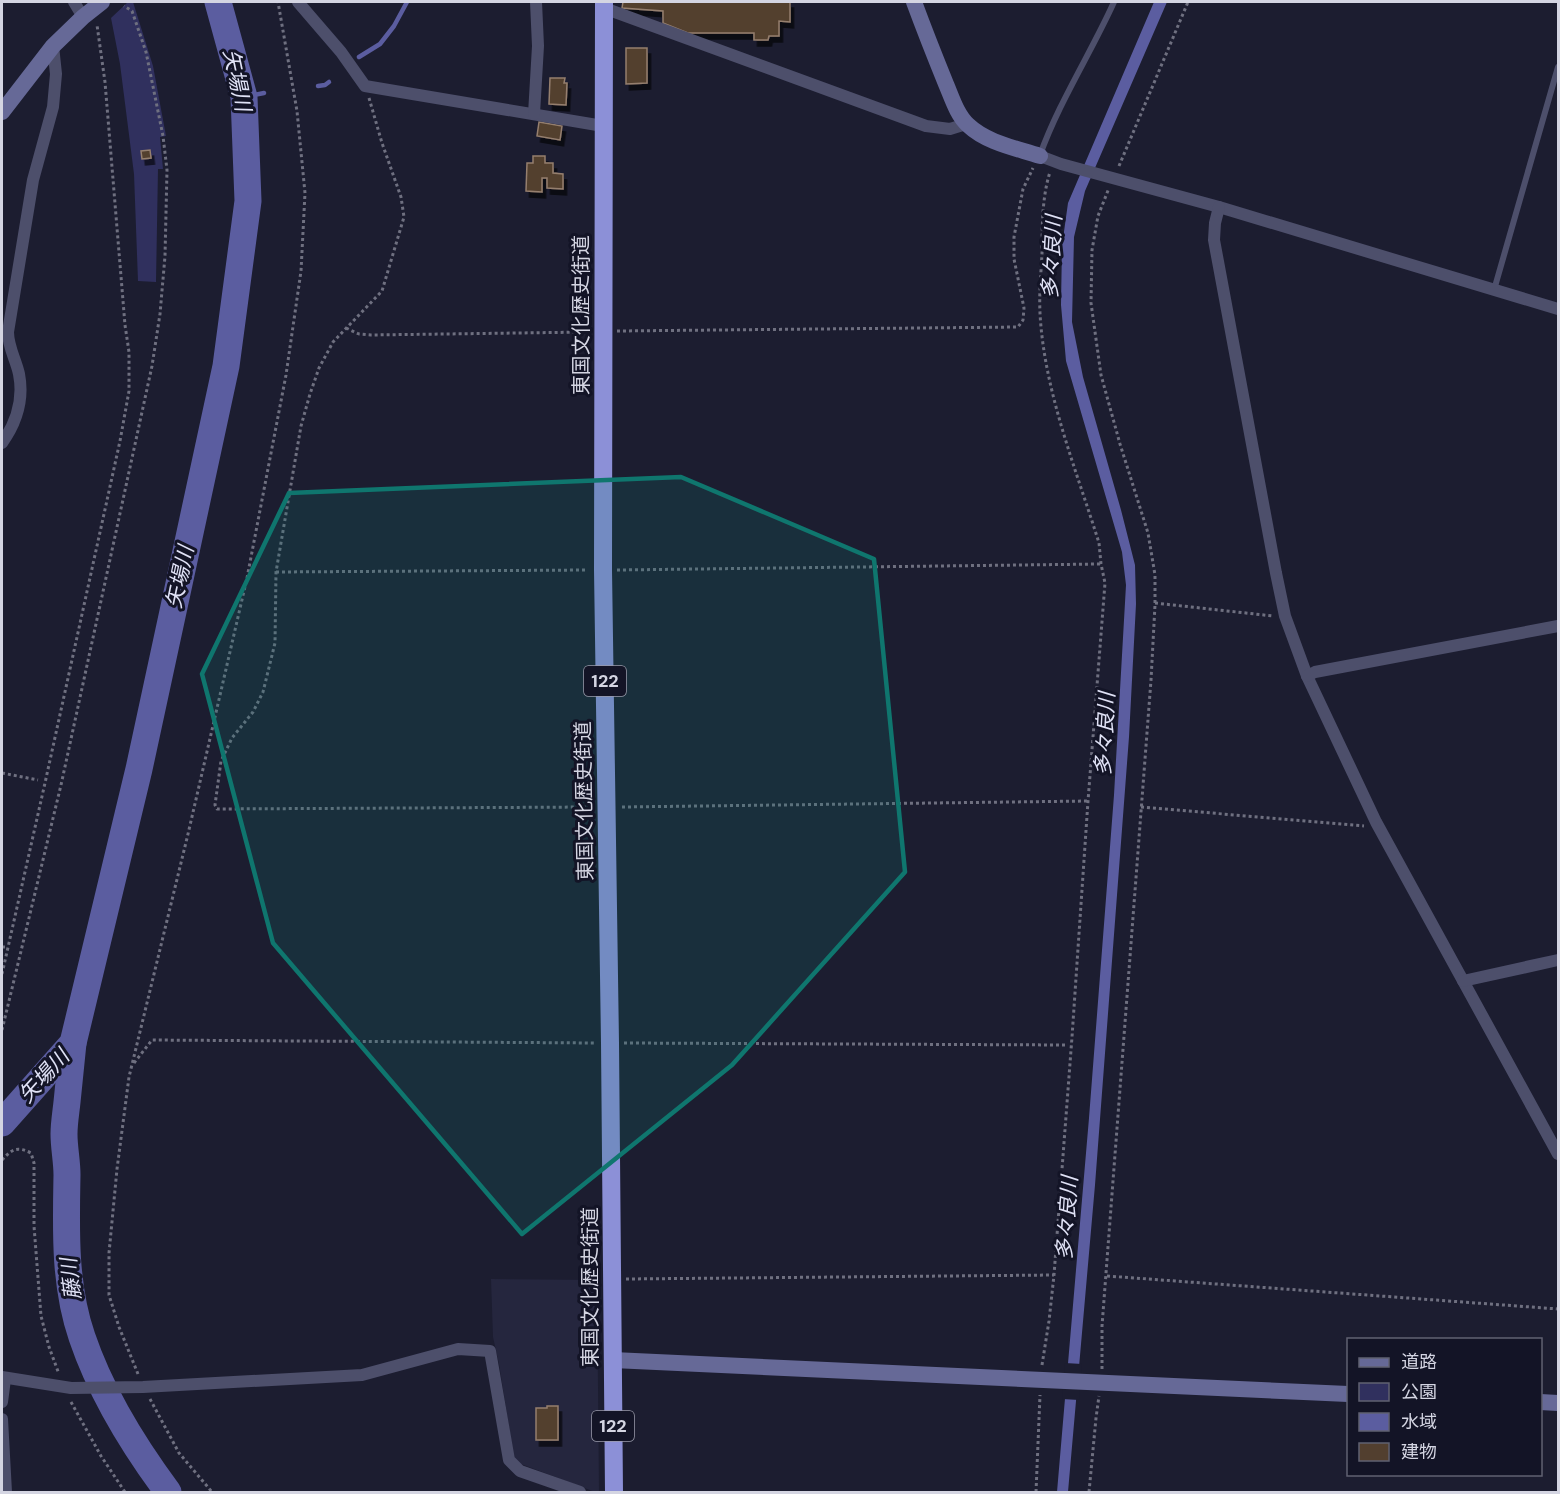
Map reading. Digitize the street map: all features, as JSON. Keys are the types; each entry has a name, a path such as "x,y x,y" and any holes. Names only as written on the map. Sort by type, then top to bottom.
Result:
{"highway":[{"name":"東国文化歴史街道","path":"604,5 603,570 614,1492"}],"street":[{"path":"2,112 53,46 93,9 74,2"},
{"path":"298,2 342,52 365,86 603,126"},
{"path":"534,114 538,46 536,2"},
{"path":"914,2 956,107 966,124 1003,145 1558,309"},
{"path":"604,5 926,126 950,129 966,124"},
{"path":"2,443 15,422 19,407 19,375 5,333 33,180 53,107 56,74 53,46"},
{"path":"1219,207 1214,240 1286,618 1307,676 1376,822 1558,1154"},
{"path":"1307,676 1316,672 1558,626"},
{"path":"1463,981 1558,960"},
{"path":"2,1402 3,1378 67,1388 140,1387 362,1375 458,1349 490,1351 509,1460 520,1471 580,1492"},
{"path":"613,1360 1347,1394"},
{"path":"1542,1402 1558,1403"},
{"path":"2,1419 6,1492"}],"lane":[{"path":"1052,160 1049,130 1114,2"},
{"path":"1494,291 1558,68"}],"path":[{"path":"212,1492 179,1453 140,1387 109,1295 109,1253 129,1077 247,578 286,375 302,271 305,193 297,111 278,2"},
{"path":"1089,1492 1107,1276 1155,603 1155,575 1148,533 1101,375 1090,303 1092,250 1098,216 1111,177 1188,2"},
{"path":"2,1030 66,763 147,389 160,314 165,256 167,181 163,136 146,52 132,11 124,6"},
{"path":"2,974 120,441 129,391 129,352 105,82 98,27 93,9"},
{"path":"365,86 401,197 404,217 382,291 333,342 319,368 304,415 276,572 275,643 263,692 253,712 232,738 222,761 215,805 217,809 1088,801"},
{"path":"346,328 359,334 371,335 1018,327 1023,320 1024,308 1014,259 1014,237 1023,189 1052,160"},
{"path":"1036,1492 1042,1380 1054,1275 1106,582 1099,543 1060,421 1046,362 1040,313 1042,235 1046,184 1052,160"},
{"path":"276,572 1101,564"},
{"path":"1155,603 1286,618"},
{"path":"2,773 38,780"},
{"path":"1141,807 1367,826 1376,822"},
{"path":"2,947 8,947"},
{"path":"132,1064 152,1040 1066,1045"},
{"path":"2,1160 14,1150 22,1149 31,1153 34,1163 34,1226 41,1316 49,1347 101,1456 125,1492"},
{"path":"612,1279 1054,1275"},
{"path":"1107,1276 1558,1309"}],"highlighted area":[{"path":"681,477 874,559 905,872 732,1065 522,1234 273,943 202,674 289,493"}],"shaded area":[{"path":"491,1279 597,1280 599,1492 521,1464 514,1458 493,1337"}],"green space":[{"path":"128,2 133,2 153,66 166,136 160,137 163,169 158,169 156,282 138,281 134,174 120,64 111,18"}],"water":[{"path":"1154,2 1167,2 1085,191 1074,237 1072,322 1083,377 1135,565 1136,604 1129,737 1095,1185 1068,1492 1057,1492 1114,795 1126,585 1122,552 1066,361 1061,305 1062,246 1068,203"}],"pier":[{"path":"1065,1363 1082,1364 1079,1400 1062,1399"}],"building":[{"path":"623,2 790,2 790,22 779,21 779,36 769,36 768,40 754,40 754,33 688,33 663,23 663,11 622,8"},
{"path":"626,48 647,48 647,83 626,84"},
{"path":"550,78 565,78 564,83 567,83 566,105 549,104"},
{"path":"539,122 562,126 560,140 537,136"},
{"path":"150,150 151,158 142,159 141,151"},
{"path":"533,156 545,156 545,163 553,163 553,173 563,174 563,189 547,188 547,178 542,178 542,192 526,191 527,163 533,163"},
{"path":"547,1406 558,1406 558,1440 536,1440 536,1408 547,1408"}],"waterway":[{"name":"矢場川","path":"2,1123 73,1043 139,769 226,366 248,201 244,97 218,2"},
{"path":"359,57 380,44 394,26 407,2"},
{"path":"318,86 329,82"},
{"path":"244,97 264,93"},
{"name":"藤川","path":"73,1043 64,1134 67,1170 67,1257 76,1317 90,1358 108,1398 142,1456 168,1492"}],"water label":[{"name":"多々良川","path":"1052,257"},
{"name":"多々良川","path":"1105,734"},
{"name":"多々良川","path":"1067,1218"}]}
